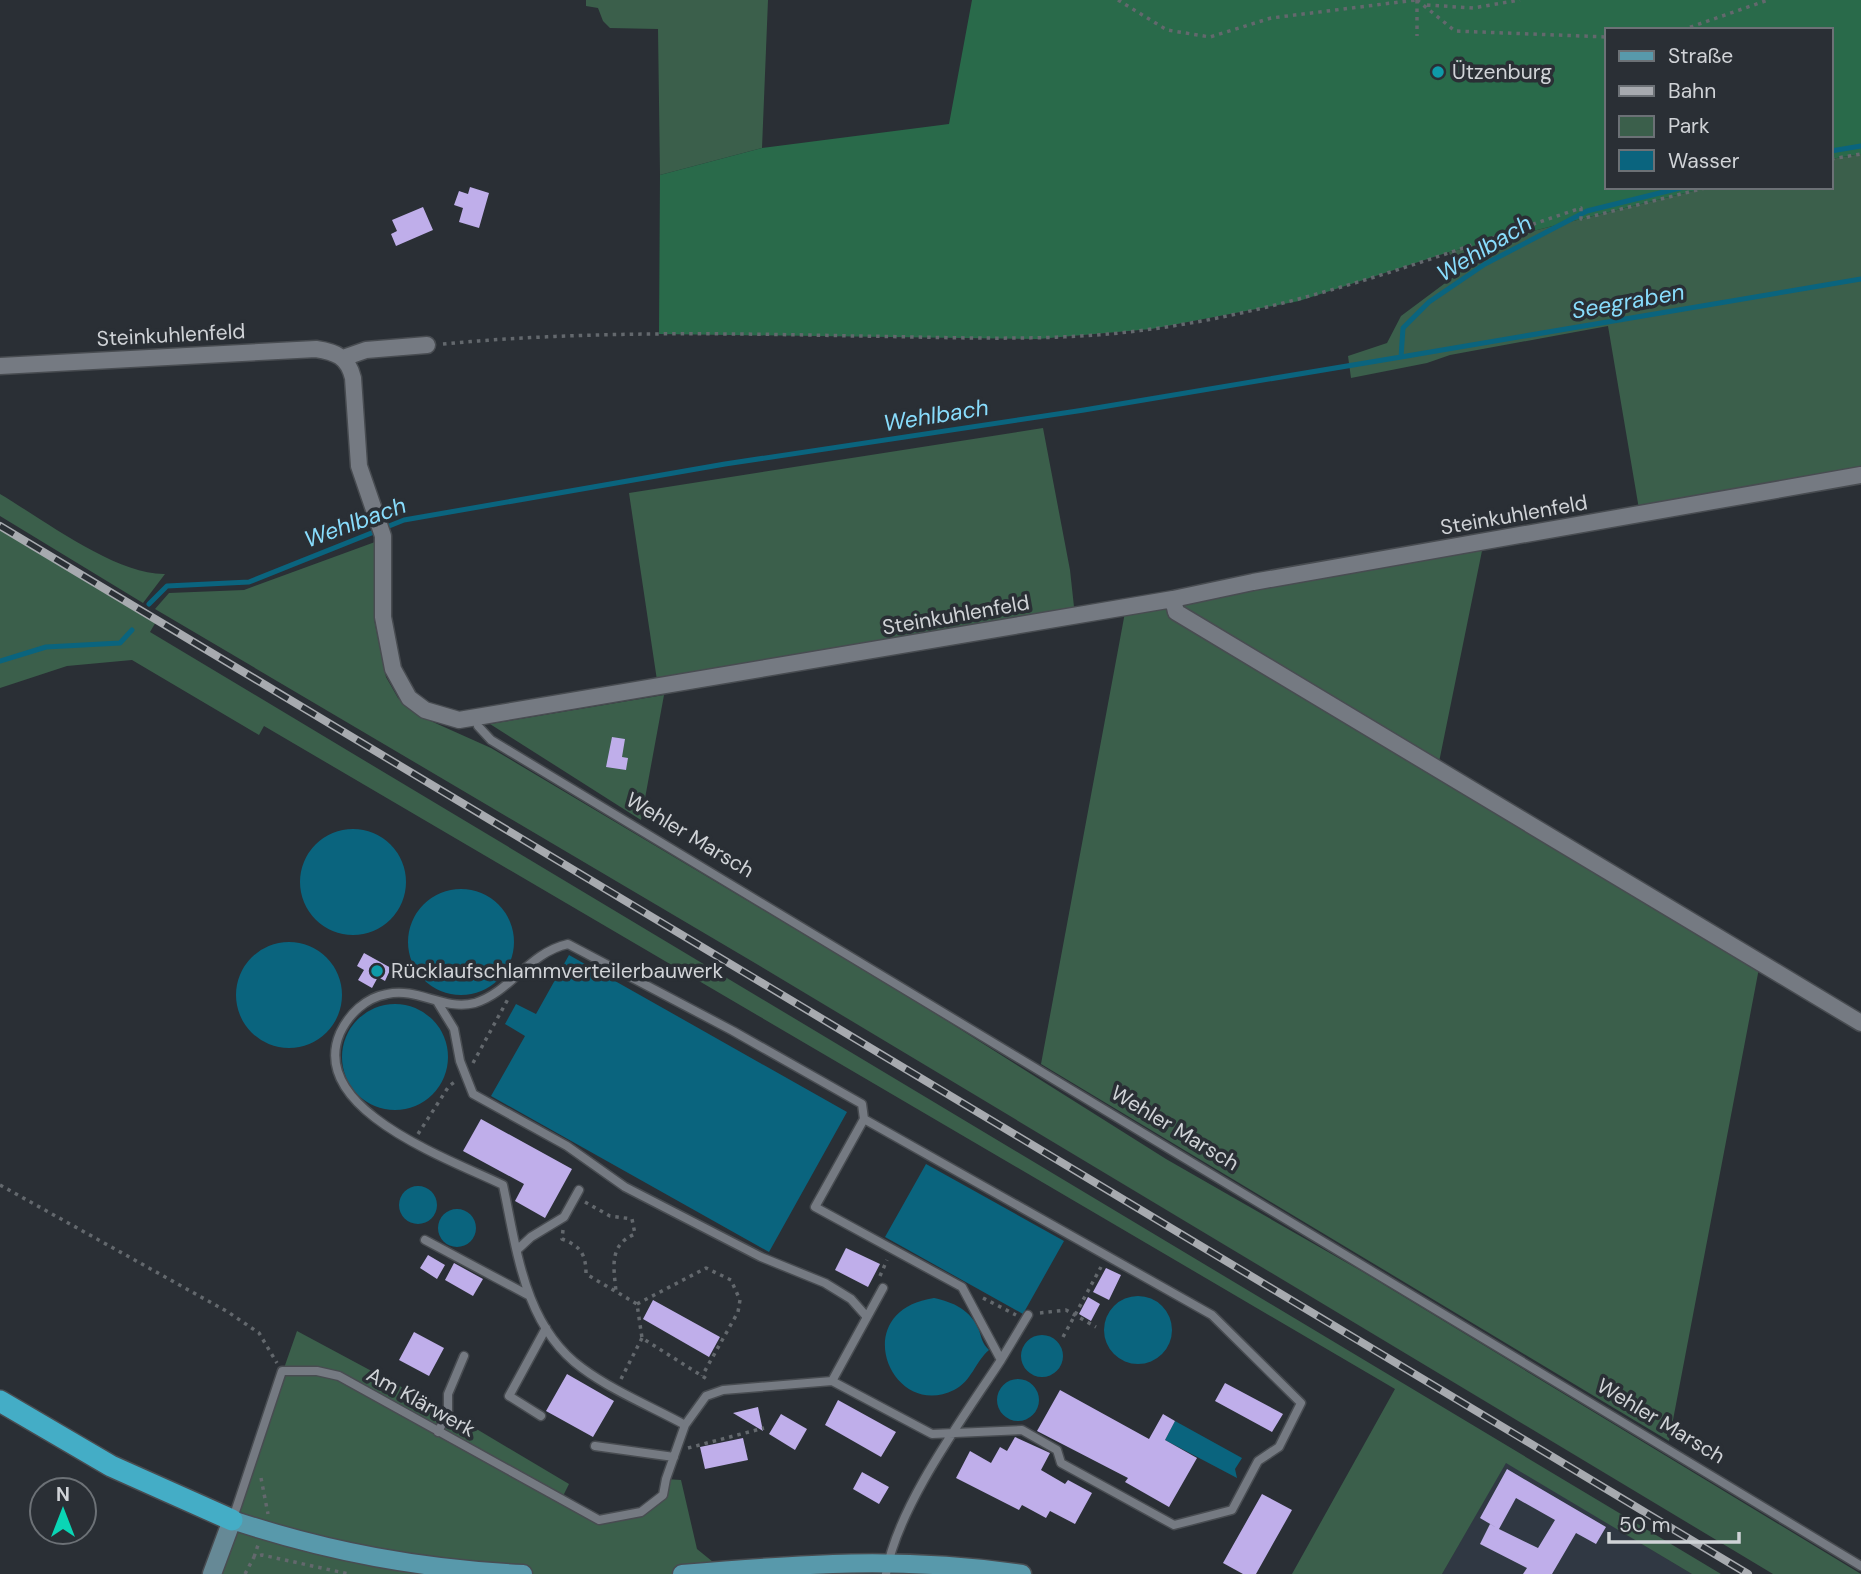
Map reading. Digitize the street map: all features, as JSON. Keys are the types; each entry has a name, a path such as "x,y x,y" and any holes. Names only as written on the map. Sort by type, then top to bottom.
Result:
{"highway":[{"path":"0,1401 111,1466 232,1520"}],"main road":[{"path":"232,1520 386,1561 439,1569 523,1574"},
{"path":"681,1574 822,1562 887,1567 958,1564 1022,1574"}],"street":[{"name":"Steinkuhlenfeld","path":"343,358 366,350 427,345"},
{"name":"Steinkuhlenfeld","path":"0,366 316,349 334,352 343,358 350,366 353,378 359,466 383,536 383,617 390,656 400,684 410,698 425,710 459,720 1173,600 1253,582 1861,475"},
{"path":"1173,600 1176,612 1861,1023"},
{"path":"212,1574 232,1520"}],"lane":[{"name":"Wehler Marsch","path":"476,718 478,726 502,747 1861,1566"},
{"path":"685,1425 582,1368 554,1343 528,1295 503,1185 408,1139 362,1108 342,1086 336,1065 336,1042 345,1021 361,1005 386,994 409,993 438,1003 475,1002 497,991 549,948 568,944 733,1031 862,1104 864,1119 815,1207 962,1287 1001,1360"},
{"path":"438,1003 454,1029 460,1061 474,1094 567,1146 625,1187 761,1257 825,1283 851,1299 867,1317"},
{"path":"723,1390 832,1381 932,1434 1022,1430 1057,1450 1061,1463 1174,1525 1231,1510 1258,1461 1279,1447 1301,1403 1212,1315 864,1119"},
{"path":"517,1250 531,1237 564,1217 577,1194"},
{"path":"425,1240 528,1295"},
{"path":"832,1381 883,1288"},
{"path":"887,1567 902,1523 952,1434 1027,1317"},
{"path":"541,1416 509,1396 546,1328"},
{"path":"438,1432 448,1412 448,1394 464,1356"},
{"path":"232,1520 282,1371"},
{"name":"Am Klärwerk","path":"282,1371 317,1371 339,1376 599,1520 642,1512 663,1495 685,1425 706,1396 723,1390"},
{"path":"595,1446 675,1454"}],"path":[{"path":"1118,0 1167,30 1210,37 1271,18 1416,0 1455,31 1605,37"},
{"path":"1416,0 1417,36"},
{"path":"1425,5 1473,8 1520,0"},
{"path":"1688,28 1768,0"},
{"path":"1833,159 1861,154"},
{"path":"427,345 560,335 702,333 1038,339 1152,330 1298,301 1581,208 1581,219 1701,189"},
{"path":"0,1185 228,1312 259,1333 282,1371"},
{"path":"577,1194 610,1216 632,1219 635,1234 621,1242 615,1252 616,1292"},
{"path":"564,1217 562,1239 575,1244 582,1252 586,1274 637,1304"},
{"path":"883,1288 877,1281 892,1249"},
{"path":"1063,1337 1107,1256"},
{"path":"637,1304 706,1268 731,1280 740,1300 738,1312 702,1376"},
{"path":"962,1287 1027,1317 1066,1310 1096,1327"},
{"path":"617,1387 642,1338 637,1304"},
{"path":"642,1338 723,1390"},
{"path":"675,1454 764,1428"},
{"path":"245,1574 254,1557 269,1510 260,1484 262,1474"},
{"path":"254,1557 274,1556 349,1574"}],"shaded area":[{"path":"1506,1462 1692,1574 1442,1574"}],"green space":[{"path":"586,0 768,0 762,148 660,175 658,29 610,28 603,21 598,8 586,6"},
{"path":"972,0 1861,0 1861,154 1833,159 1833,28 1605,28 1605,189 1701,189 1449,252 1299,301 1151,329 1038,339 659,334 660,175 762,148 949,124"},
{"path":"1861,154 1861,475 1640,515 1608,326 1450,355 1427,363 1351,378 1348,356 1387,343 1401,316 1456,275 1449,252 1701,189 1833,189 1833,159"},
{"path":"1043,428 1070,570 1075,616 658,687 629,493"},
{"path":"0,494 103,556 125,566 165,574 143,603 0,516"},
{"path":"0,526 157,620 150,632 1721,1574 1692,1574 1506,1463 1442,1574 1292,1574 1395,1389 264,726 259,735 132,660 67,666 0,688"},
{"path":"1484,541 1438,767 1760,963 1669,1441 1041,1064 1126,607"},
{"path":"375,542 374,619 386,677 398,698 424,718 491,748 906,995 1166,1159 1363,1272 1861,1574 1773,1574 760,966 155,609 169,593 244,590"},
{"path":"664,695 641,820 490,724"},
{"path":"297,1331 448,1412 569,1484 561,1500 592,1514 613,1518 623,1516 663,1495 666,1479 681,1480 697,1549 713,1562 713,1574 212,1574"}],"water":[{"path":"353,829 373,833 390,845 402,862 406,882 402,902 390,919 373,931 353,935 333,931 316,919 304,902 300,882 304,862 316,845 333,833"},
{"path":"461,889 481,893 498,905 510,922 514,942 510,962 498,979 481,991 461,995 441,991 424,979 412,962 408,942 412,922 424,905 441,893"},
{"path":"289,942 309,946 326,958 338,975 342,995 338,1015 326,1032 309,1044 289,1048 269,1044 252,1032 240,1015 236,995 240,975 252,958 269,946"},
{"path":"569,955 847,1112 769,1252 491,1096 525,1036 505,1024 516,1004 536,1014"},
{"path":"395,1004 415,1008 432,1020 444,1037 448,1057 444,1077 432,1094 415,1106 395,1110 375,1106 358,1094 346,1077 342,1057 346,1037 358,1020 375,1008"},
{"path":"926,1164 1064,1241 1023,1314 885,1237"},
{"path":"418,1186 431,1192 437,1205 431,1218 418,1224 405,1218 399,1205 405,1192"},
{"path":"457,1209 470,1215 476,1228 470,1241 457,1247 444,1241 438,1228 444,1215"},
{"path":"1138,1296 1151,1299 1162,1306 1169,1317 1172,1330 1169,1343 1162,1354 1151,1361 1138,1364 1125,1361 1114,1354 1107,1343 1104,1330 1107,1317 1114,1306 1125,1299"},
{"path":"934,1298 966,1312 976,1323 989,1350 960,1386 931,1395 912,1391 897,1378 887,1360 885,1341 891,1322 907,1307"},
{"path":"1042,1335 1057,1341 1063,1356 1057,1371 1042,1377 1027,1371 1021,1356 1027,1341"},
{"path":"1018,1379 1033,1385 1039,1400 1033,1415 1018,1421 1003,1415 997,1400 1003,1385"},
{"path":"1175,1421 1242,1458 1235,1469 1237,1478 1165,1440"}],"building":[{"path":"470,187 489,193 479,228 459,222 463,208 454,205 459,191 468,194"},
{"path":"423,207 433,230 396,246 391,234 397,231 392,220"},
{"path":"612,737 625,739 622,757 628,758 626,770 606,767"},
{"name":"Rücklaufschlammverteilerbauwerk","path":"364,953 391,968 385,981 378,977 372,988 358,980 364,970 357,966"},
{"path":"481,1119 572,1169 545,1218 515,1201 524,1184 463,1151"},
{"path":"846,1248 880,1264 868,1287 835,1270"},
{"path":"428,1255 445,1265 437,1279 420,1268"},
{"path":"454,1263 483,1279 473,1296 445,1280"},
{"path":"1106,1268 1121,1275 1109,1300 1093,1292"},
{"path":"1088,1297 1100,1304 1091,1321 1079,1314"},
{"path":"653,1300 720,1337 709,1357 643,1319"},
{"path":"414,1332 444,1348 429,1376 399,1360"},
{"path":"567,1374 614,1401 593,1437 546,1411"},
{"path":"1225,1383 1283,1414 1272,1432 1215,1401"},
{"path":"1060,1390 1149,1439 1163,1414 1175,1421 1165,1440 1197,1458 1169,1507 1125,1482 1128,1478 1037,1431"},
{"path":"838,1400 896,1432 881,1457 825,1425"},
{"path":"758,1407 763,1431 733,1413"},
{"path":"781,1414 807,1429 795,1450 769,1434"},
{"path":"1015,1437 1050,1453 1041,1470 1065,1484 1068,1480 1092,1493 1075,1524 1050,1511 1046,1518 1022,1505 1019,1510 956,1478 970,1451 991,1463 1000,1447 1007,1451"},
{"path":"743,1438 748,1460 705,1469 700,1447"},
{"path":"1507,1469 1606,1527 1596,1544 1576,1533 1552,1574 1523,1574 1527,1568 1480,1544 1490,1524 1497,1528 1480,1518","holes":["1516,1498 1555,1520 1538,1548 1499,1529"]},
{"path":"862,1472 889,1487 879,1504 853,1489"},
{"path":"1262,1494 1292,1510 1256,1574 1243,1574 1223,1563"}],"waterway":[{"name":"Wehlbach","path":"1833,151 1861,146"},
{"name":"Wehlbach","path":"149,604 167,586 249,582 404,520 725,464 1084,410 1401,357 1403,328 1429,302 1485,264 1587,211 1676,189"},
{"name":"Seegraben","path":"1401,357 1861,279"},
{"name":"Wehlbach","path":"0,661 46,647 120,643 132,630"}],"railway":[{"path":"0,526 1748,1574"}],"place":[{"name":"Ützenburg","path":"1438,72"},
{"name":"Rücklaufschlammverteilerbauwerk","path":"377,971"}]}
